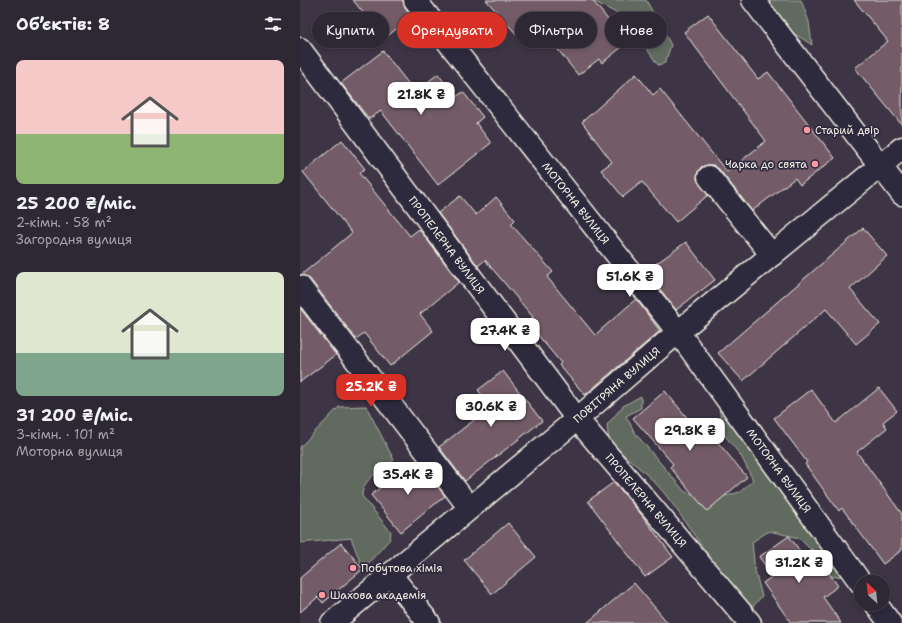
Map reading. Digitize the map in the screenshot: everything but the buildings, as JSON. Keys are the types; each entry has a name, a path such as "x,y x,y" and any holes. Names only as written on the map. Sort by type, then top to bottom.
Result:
{"street":[{"name":"МОТОРНА ВУЛИЦЯ","path":"415,0 678,332 855,575"},
{"path":"753,0 902,194"},
{"name":"ПРОПЕЛЕРНА ВУЛИЦЯ","path":"300,48 577,419 750,623"},
{"name":"ПОВІТРЯНА ВУЛИЦЯ","path":"332,623 469,507 577,419 678,332 902,148"},
{"path":"708,177 772,255"},
{"path":"300,287 469,507"},
{"path":"390,574 428,623"},
{"path":"881,611 890,623"}],"green space":[{"path":"572,0 646,0 653,12 614,12 595,2 572,5"},
{"path":"754,0 801,0 809,22 812,45 770,18"},
{"path":"667,38 671,45 665,63 658,65 646,48 667,48"},
{"path":"641,396 641,408 626,416 635,433 685,492 714,499 740,492 753,480 741,456 723,433 719,407 843,576 831,577 823,562 799,538 769,531 752,542 755,571 762,596 751,609 719,570 664,493 642,470 609,443 607,425 623,406"},
{"path":"366,406 394,460 373,475 363,490 362,496 391,532 390,539 363,569 351,538 300,543 300,447 339,407"}],"place":[{"name":"Старий двір","path":"807,130"},
{"name":"Чарка до свята","path":"815,164"},
{"name":"Побутова хімія","path":"353,568"},
{"name":"Шахова академія","path":"322,595"}]}
